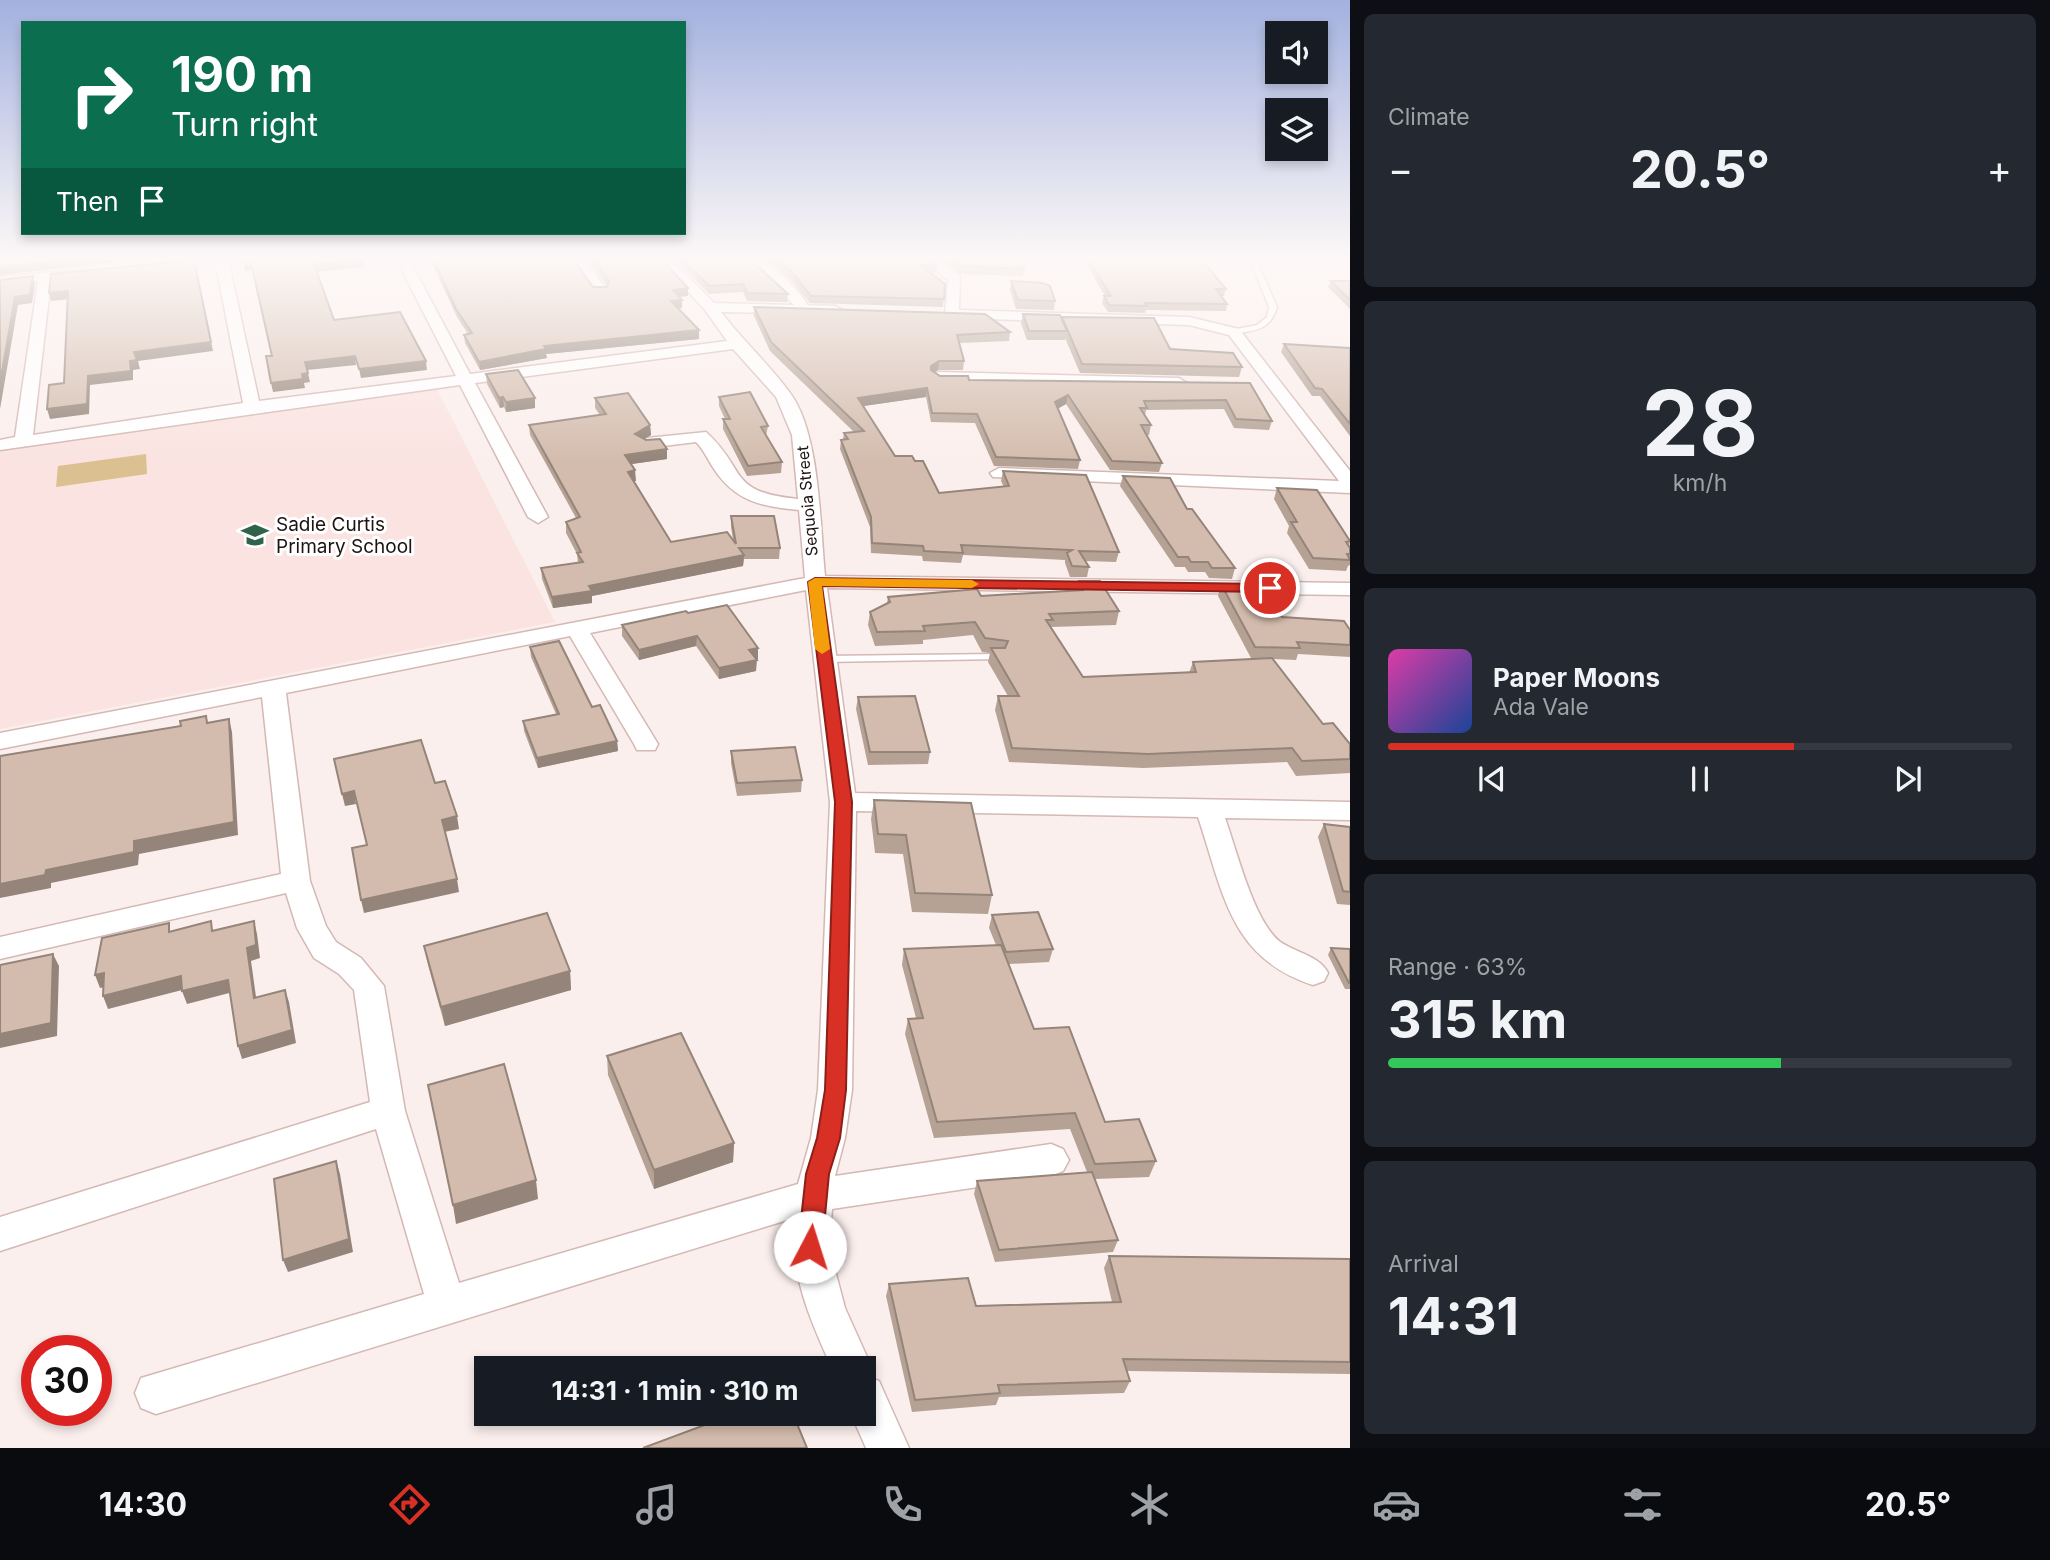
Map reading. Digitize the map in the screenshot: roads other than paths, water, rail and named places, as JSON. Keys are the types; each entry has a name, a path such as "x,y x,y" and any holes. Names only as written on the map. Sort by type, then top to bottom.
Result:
{"street":[{"path":"23,442 38,327"},
{"path":"235,327 252,407"},
{"path":"437,327 538,517"},
{"name":"Sequoia Street","path":"724,327 784,396 801,435 823,659 844,802 835,1090 828,1138 814,1195 810,1247 826,1312 846,1356"},
{"path":"1220,327 1234,332 1326,449 1350,485"},
{"path":"0,445 252,407 737,344"},
{"path":"939,377 1195,383"},
{"path":"1250,384 1276,385"},
{"path":"647,443 700,436 732,483 747,496 764,501 806,505"},
{"path":"1326,449 1350,450"},
{"path":"999,473 1350,485"},
{"path":"0,741 815,582 1350,589"},
{"path":"576,627 646,744"},
{"path":"273,687 296,881 312,928 325,950 350,966 369,986 388,1111 447,1306"},
{"path":"844,802 1350,811"},
{"path":"1208,808 1251,928 1269,949 1313,974"},
{"path":"0,948 296,881"},
{"path":"0,1234 388,1111"},
{"path":"156,1393 814,1195 1051,1160"},
{"path":"876,1422 888,1448"}],"lane":[{"path":"1234,332 1260,327"},
{"path":"823,659 998,657"}],"place":[{"name":"Sadie Curtis Primary School","path":"255,535"}]}
